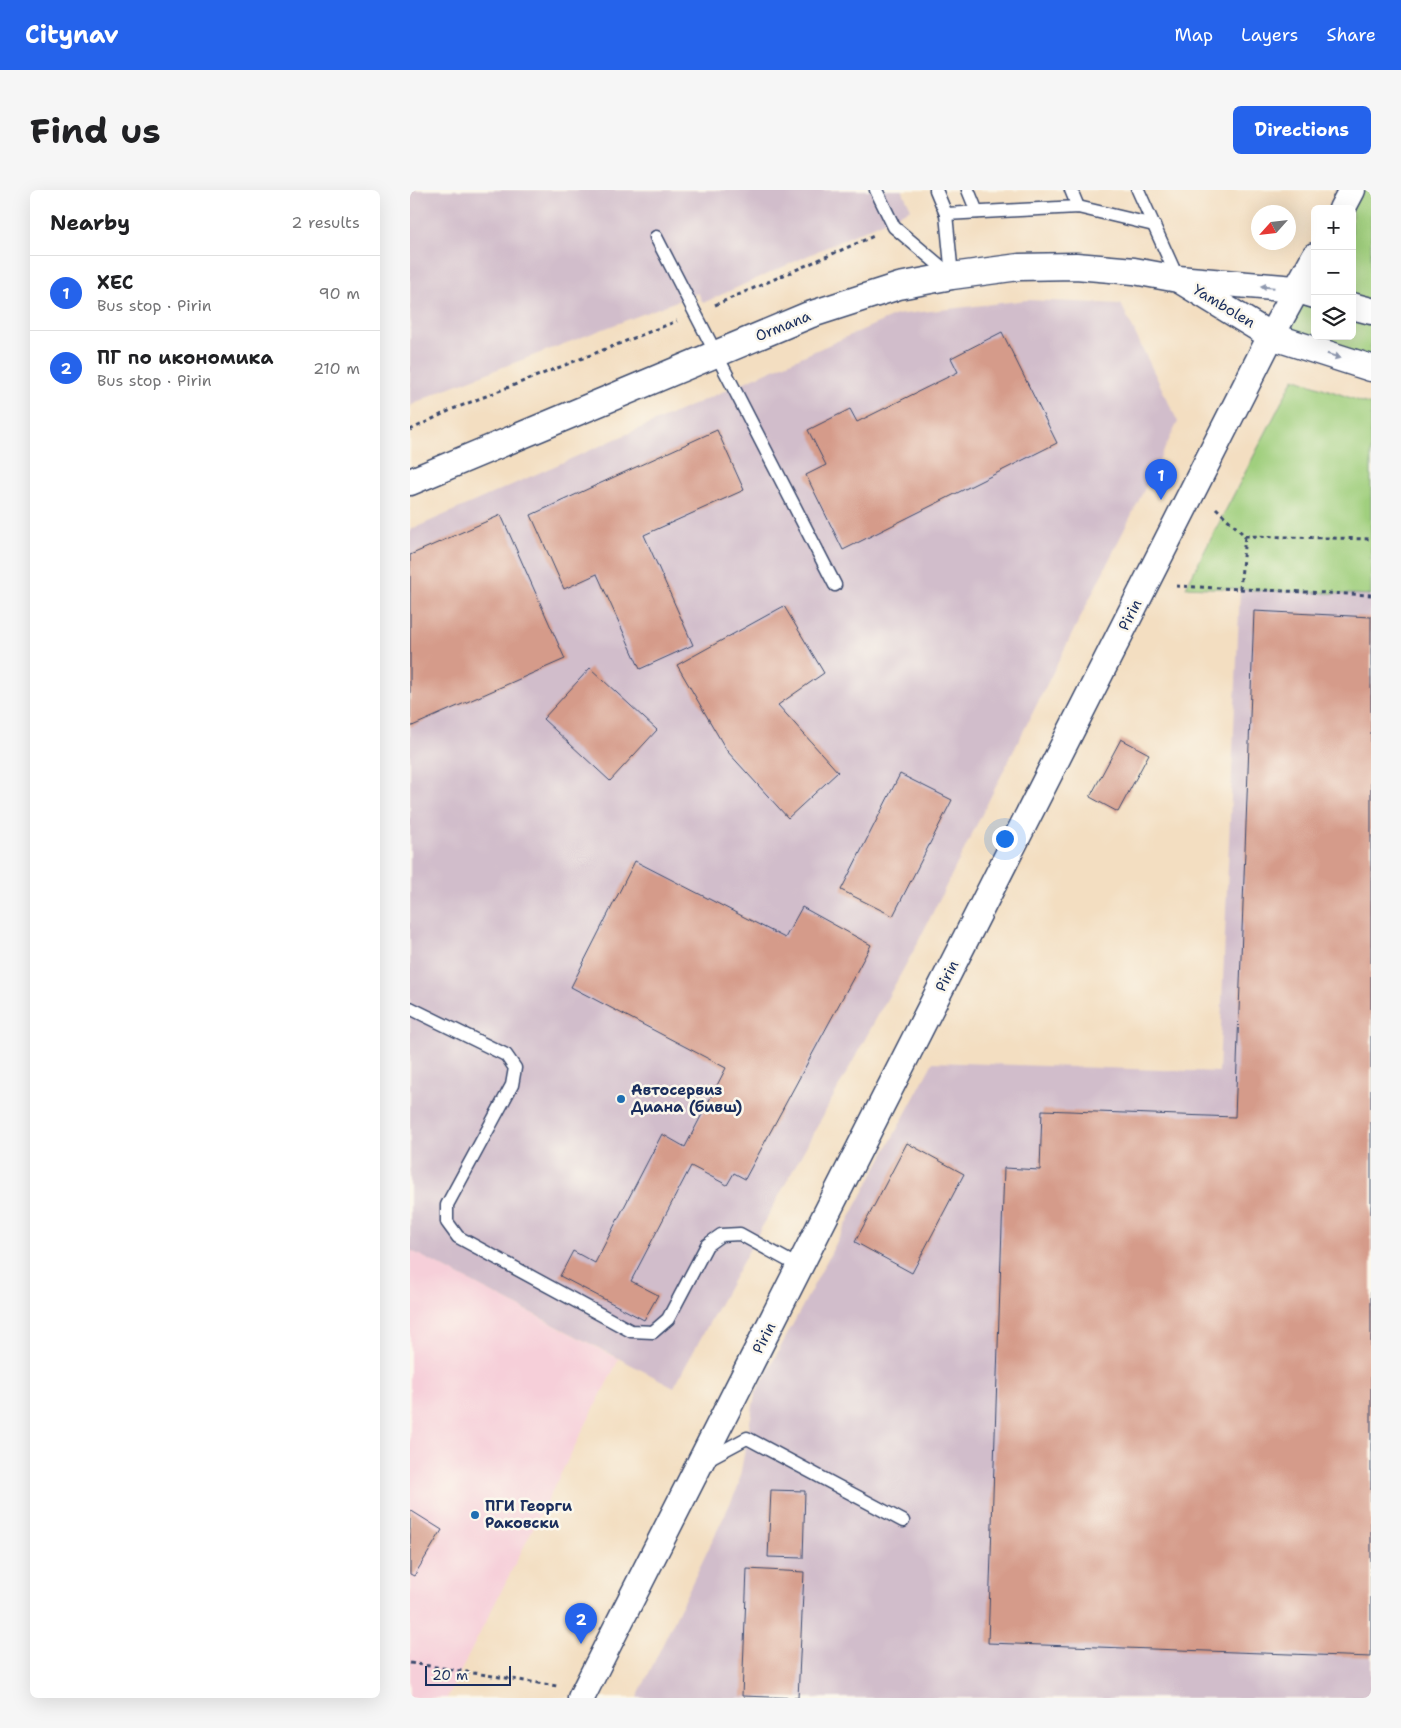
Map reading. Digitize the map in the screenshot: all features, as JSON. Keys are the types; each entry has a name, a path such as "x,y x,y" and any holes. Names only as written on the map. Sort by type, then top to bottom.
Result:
{"street":[{"path":"1344,205 1352,190"},
{"name":"Ormana","path":"410,482 809,315 899,286 1019,266 1076,266 1134,271 1178,279"},
{"name":"Pirin","path":"583,1694 1194,487 1272,336 1305,292 1311,270"},
{"name":"Yambolen","path":"1178,279 1305,292"},
{"name":"Yambolen","path":"1178,279 1272,336 1371,368"},
{"path":"1356,307 1371,311"}],"lane":[{"path":"876,190 894,227 952,276"},
{"path":"936,190 946,214 952,276"},
{"path":"968,190 977,212"},
{"path":"1071,190 1078,207"},
{"path":"1142,192 1154,225 1178,279"},
{"path":"946,214 1078,207 1154,225"},
{"path":"656,237 835,585"},
{"path":"410,1008 506,1055 515,1068 512,1085 447,1205 447,1222 458,1237 631,1331 653,1332 668,1318 707,1245 721,1235 740,1234 800,1267"},
{"path":"700,1464 747,1438 903,1521"}],"path":[{"path":"410,430 453,409"},
{"path":"1194,487 1245,536 1371,539"},
{"path":"1240,589 1245,536"},
{"path":"1145,584 1371,595"},
{"path":"410,1663 583,1694"}],"shaded area":[{"path":"410,190 902,190 911,209 703,303 698,293 440,391 410,406"},
{"path":"1027,300 1121,304 1178,422 915,948 674,1387 410,1250 410,530 896,315"},
{"path":"1240,589 1371,595 1371,1698 637,1698 738,1487 755,1395 933,1062 1219,1072"},
{"name":"ПГИ Георги Раковски","path":"410,1250 619,1359 447,1698 410,1698"}],"green space":[{"path":"1352,190 1371,190 1371,368 1271,336 1311,263 1311,340 1356,340 1356,205 1352,205"},
{"path":"1294,378 1371,405 1371,595 1186,587"}],"building":[{"path":"1002,332 1057,443 843,550 806,475 826,465 808,430 850,409 857,422 958,372 951,358"},
{"path":"717,430 744,490 644,535 693,645 640,669 597,574 564,589 531,515"},
{"path":"501,515 565,659 410,727 410,555"},
{"path":"784,606 824,673 778,705 838,772 788,818 727,751 677,665"},
{"path":"1254,611 1371,617 1371,1657 988,1643 1004,1168 1040,1170 1042,1110 1235,1117"},
{"path":"590,668 657,730 610,781 543,719"},
{"path":"1121,739 1149,754 1118,812 1090,797"},
{"path":"900,774 952,800 893,916 841,890"},
{"path":"635,861 785,938 802,907 871,945 745,1179 734,1173 727,1185 691,1166 631,1281 658,1295 644,1320 560,1276 573,1251 595,1263 662,1134 685,1147 726,1068 571,987"},
{"path":"907,1143 964,1174 912,1273 855,1242"},
{"path":"771,1490 805,1491 803,1558 768,1557"},
{"path":"410,1510 442,1530 414,1576 410,1574"},
{"path":"747,1569 804,1572 798,1698 742,1696"}],"place":[{"name":"ХЕС","path":"1161,500"},
{"name":"Автосервиз Диана (бивш)","path":"621,1099"},
{"name":"ПГИ Георги Раковски","path":"475,1515"},
{"name":"ПГ по икономика","path":"581,1644"}]}
